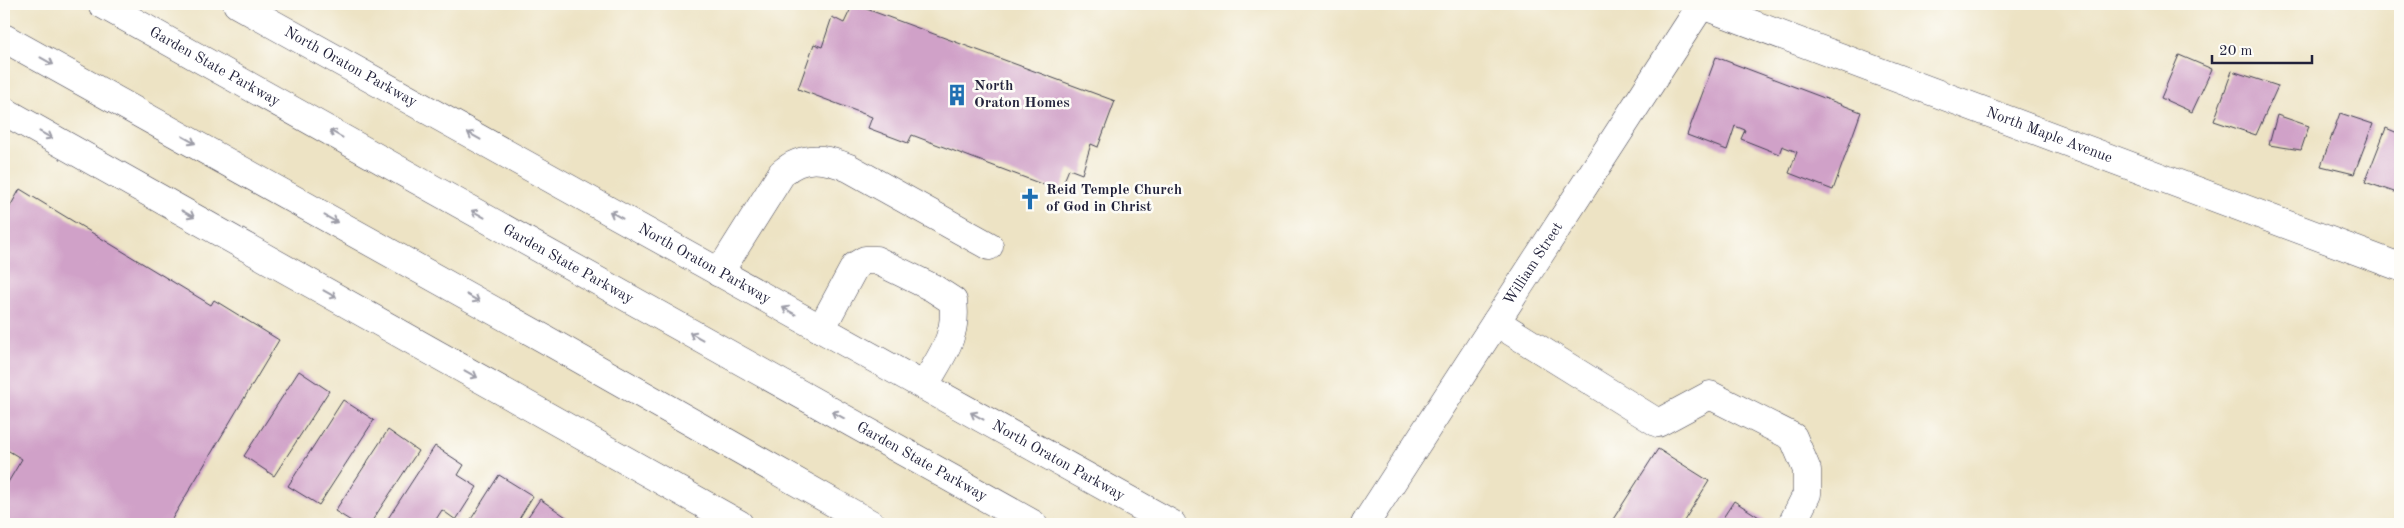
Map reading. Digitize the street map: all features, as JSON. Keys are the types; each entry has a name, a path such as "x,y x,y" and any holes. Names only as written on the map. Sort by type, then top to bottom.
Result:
{"main road":[{"name":"Garden State Parkway","path":"102,4 1033,524"},
{"name":"North Oraton Parkway","path":"237,4 1172,524"},
{"name":"North Maple Avenue","path":"1700,4 2400,267"},
{"name":"William Street","path":"1365,524 1700,4"},
{"path":"4,38 543,338 871,524"},
{"path":"4,111 739,524"},
{"path":"720,272 782,173 792,164 804,160 833,161 849,168 989,246"},
{"path":"821,329 855,266 865,260 876,260 933,288 953,301 955,320 950,340 924,386"},
{"path":"1496,322 1658,423 1710,395 1793,437 1807,470 1807,494 1792,524"}],"building":[{"name":"North Oraton Homes","path":"853,4 1115,101 1098,147 1091,144 1082,174 1069,169 1060,191 912,135 908,143 868,128 872,117 798,89 814,44 822,47 832,17 844,23"},
{"path":"2179,55 2212,69 2192,112 2161,98"},
{"path":"1716,57 1861,112 1833,190 1789,173 1797,152 1782,146 1779,154 1741,139 1745,130 1735,126 1727,150 1687,135"},
{"path":"2232,71 2278,86 2256,135 2214,121"},
{"path":"2340,113 2373,124 2354,174 2321,166"},
{"path":"2277,115 2309,126 2301,150 2269,145"},
{"path":"2386,128 2400,134 2400,194 2365,182"},
{"path":"20,189 211,305 214,300 279,340 169,524 4,524 4,489 22,459 4,448 4,217"},
{"path":"299,371 329,391 274,476 244,456"},
{"path":"343,400 374,420 319,505 288,486"},
{"path":"388,430 418,451 370,524 356,524 335,511"},
{"path":"435,446 464,465 458,475 477,487 456,520 442,510 433,524 385,523"},
{"path":"1658,449 1709,481 1682,524 1610,524"},
{"path":"499,475 533,496 516,524 468,524"},
{"path":"540,499 569,519 565,524 523,524"},
{"path":"1734,501 1770,524 1719,524"}],"place":[{"name":"North Oraton Homes","path":"957,95"},
{"name":"Reid Temple Church of God in Christ","path":"1030,199"}]}
